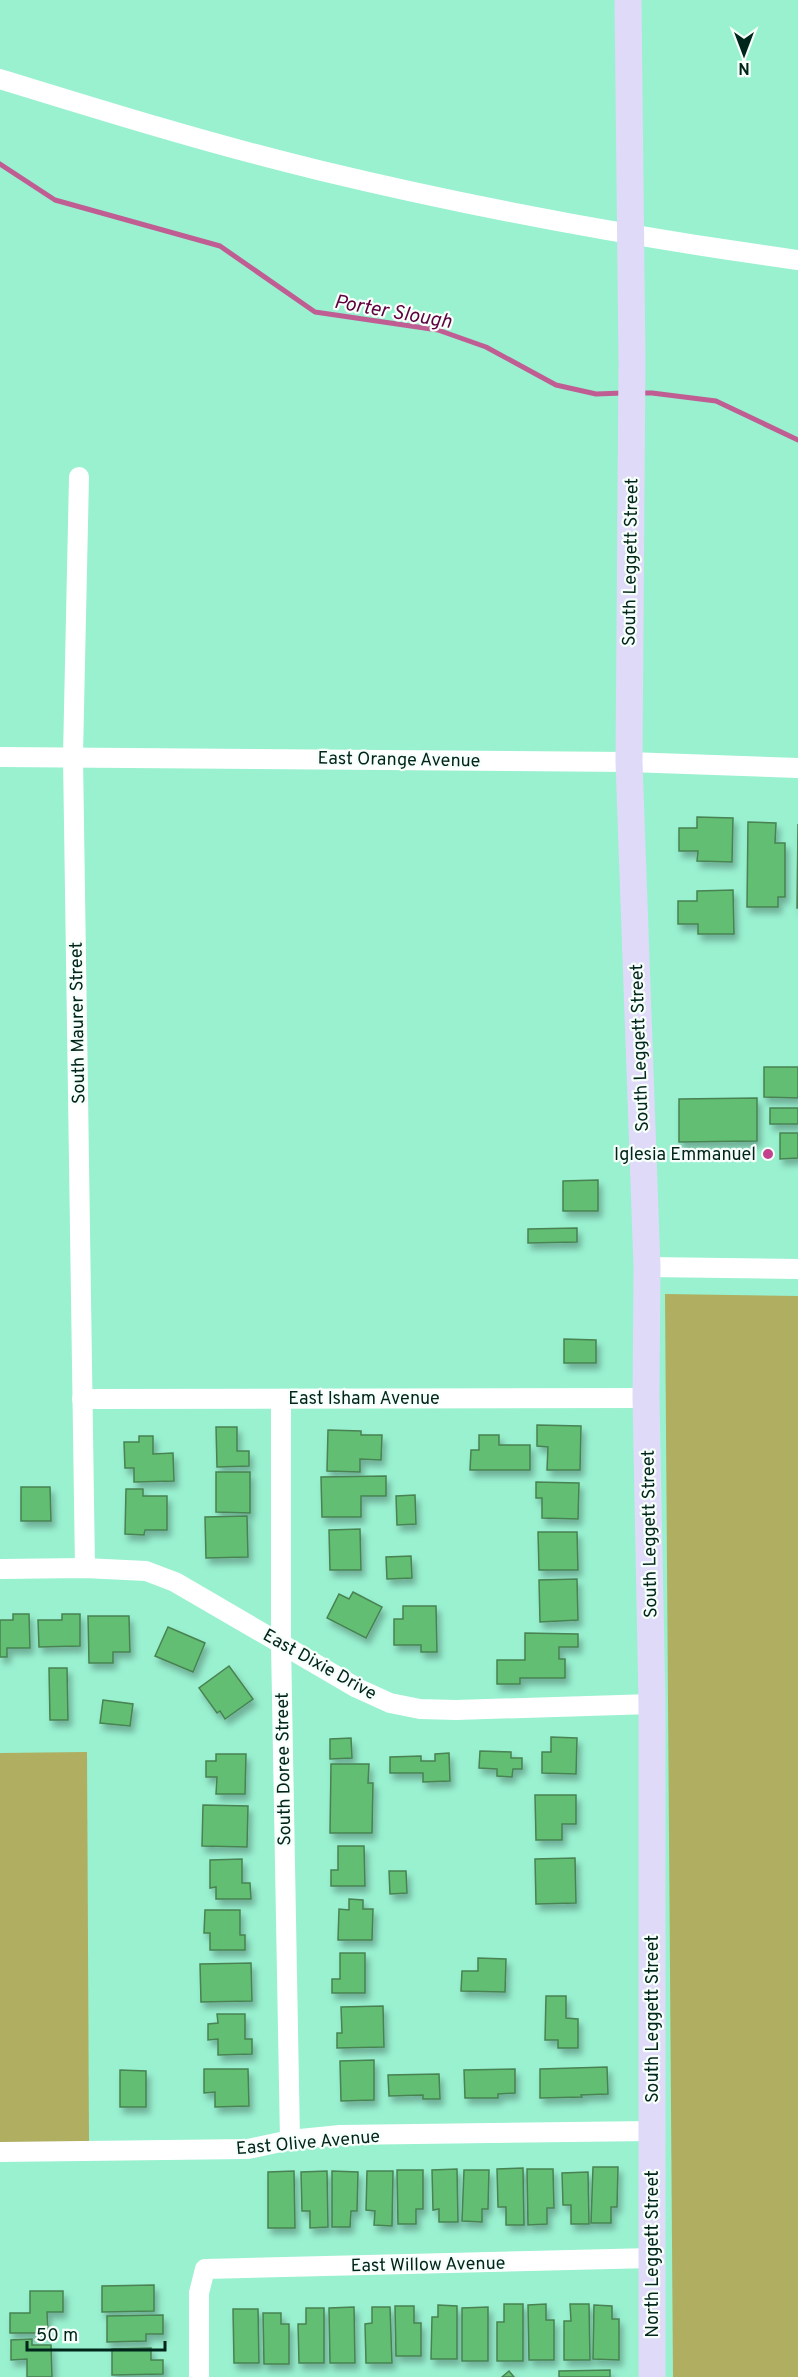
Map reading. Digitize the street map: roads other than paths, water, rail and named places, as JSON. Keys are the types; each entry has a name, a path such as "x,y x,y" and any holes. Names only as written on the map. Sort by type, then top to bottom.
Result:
{"street":[{"name":"South Leggett Street","path":"628,0 632,362 629,762 647,1267 646,1398 652,1704 652,2132"},
{"path":"0,79 194,138 320,171 526,217 630,236 798,260"},
{"name":"South Maurer Street","path":"79,477 73,756 85,1569"},
{"name":"East Orange Avenue","path":"0,757 629,762 798,768"},
{"path":"647,1267 798,1269"},
{"name":"East Isham Avenue","path":"82,1399 646,1398"},
{"name":"South Doree Street","path":"281,1399 281,1643 290,2140"},
{"name":"East Dixie Drive","path":"0,1569 146,1571 175,1582 357,1688 390,1703 420,1709 456,1710 652,1704"},
{"name":"East Olive Avenue","path":"0,2152 248,2149 290,2140 340,2135 652,2132"},
{"name":"North Leggett Street","path":"652,2132 652,2377"},
{"name":"East Willow Avenue","path":"200,2377 199,2293 205,2269 652,2259"}],"waterway":[{"name":"Porter Slough","path":"0,164 55,200 220,246 315,312 438,330 486,347 556,385 596,394 623,393"},
{"name":"Porter Slough","path":"638,393 716,401 798,440"}],"place":[{"name":"Iglesia Emmanuel","path":"768,1154"}]}
